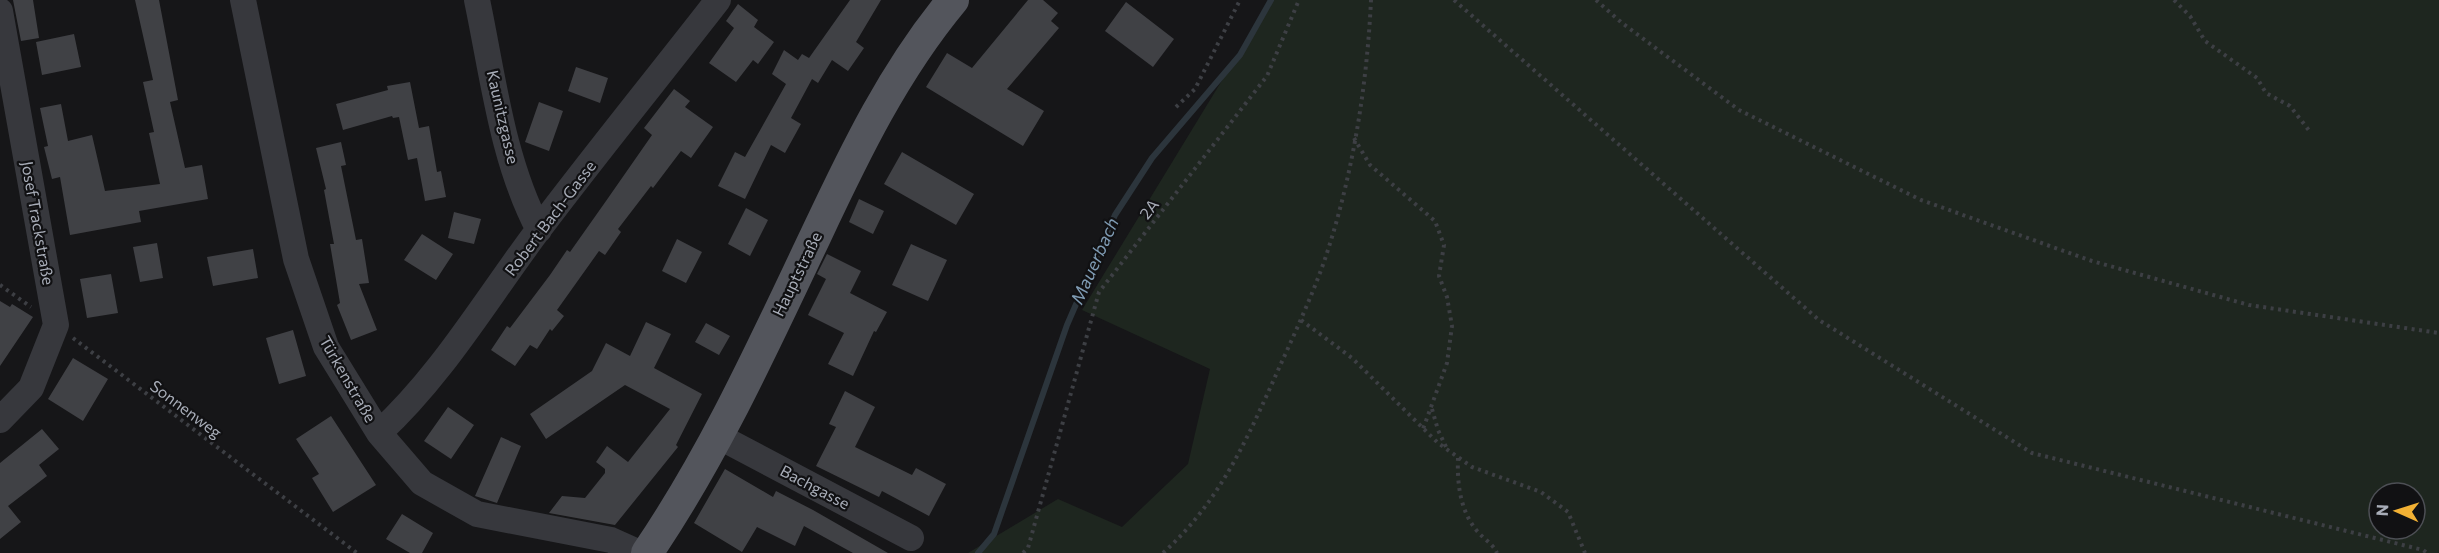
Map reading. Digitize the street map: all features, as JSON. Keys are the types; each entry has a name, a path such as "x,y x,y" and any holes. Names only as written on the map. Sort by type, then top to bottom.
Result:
{"main road":[{"name":"Hauptstraße","path":"647,553 718,436 876,114 909,57 953,0"}],"street":[{"name":"Türkenstraße","path":"243,0 296,259 326,347 379,433 422,483 477,514 611,540 640,553"},
{"name":"Kaunitzgasse","path":"477,0 506,137 523,200 539,230"},
{"name":"Robert Bach-Gasse","path":"379,433 401,413 454,349 539,230 718,0"},
{"name":"Josef Trackstraße","path":"0,12 56,325"},
{"path":"0,420 31,388 56,325"},
{"name":"Bachgasse","path":"718,436 911,538"}],"path":[{"path":"1176,107 1195,89 1240,0"},
{"name":"2A","path":"1023,553 1028,548 1099,292 1267,76 1299,0"},
{"path":"1163,553 1181,537 1224,482 1301,320 1326,255 1354,137 1368,59 1371,0"},
{"path":"1454,0 1819,320 2032,453 2423,550 2427,553"},
{"path":"1596,0 1622,23 1739,110 1922,200 2092,261 2249,305 2439,333"},
{"path":"2174,0 2190,16 2205,41 2257,78 2266,93 2290,106 2311,133"},
{"path":"1354,137 1370,165 1435,221 1444,245 1438,276 1447,297 1452,326 1447,363 1423,429"},
{"name":"Sonnenweg","path":"0,285 357,553"},
{"path":"1301,320 1352,358 1423,429 1448,450 1472,467 1541,492 1568,512 1585,553"},
{"path":"1432,408 1437,430 1448,450"},
{"path":"1458,457 1457,478 1463,507 1475,529 1497,553"}],"shaded area":[{"path":"1271,0 2439,0 2439,553 968,553 1058,499 1122,527 1188,464 1210,369 1082,310"}],"building":[{"path":"13,0 33,0 39,38 21,41"},
{"path":"135,0 159,0 178,100 170,102 185,168 202,165 208,199 139,211 141,222 70,235 60,177 52,179 44,147 48,146 40,108 61,104 68,141 92,135 105,191 160,184 149,133 154,132 143,82 153,80"},
{"path":"850,0 881,0 856,42 864,48 848,71 832,60 818,83 812,79 791,118 801,124 785,153 771,145 745,199 718,186 735,152 745,157 786,84 772,74 784,50 798,60 802,54 809,58"},
{"path":"1028,0 1043,0 1058,13 1051,21 1059,28 1007,89 1044,111 1023,146 926,87 947,53 972,68"},
{"path":"1126,2 1174,39 1153,67 1105,31"},
{"path":"738,4 758,20 754,27 774,42 758,64 753,60 736,82 709,63 734,28 726,21"},
{"path":"74,34 81,67 42,75 36,42"},
{"path":"576,67 608,78 600,103 568,91"},
{"path":"410,82 419,128 429,126 437,172 441,171 446,197 425,201 417,158 408,160 399,117 393,118 392,116 343,130 336,104 388,90 387,86"},
{"path":"674,89 690,101 685,107 713,127 691,158 681,151 653,188 651,186 618,229 621,232 605,255 599,251 557,310 564,316 552,331 550,329 537,349 530,345 515,366 491,350 507,326 510,328 567,250 570,252 606,201 652,135 644,128"},
{"path":"539,102 563,111 549,151 525,142"},
{"path":"341,142 346,165 341,166 356,240 362,239 369,283 359,284 377,330 351,340 337,305 340,303 330,244 334,244 324,190 326,189 316,148"},
{"path":"902,152 974,194 956,225 884,184"},
{"path":"859,199 884,211 873,234 849,222"},
{"path":"746,208 768,220 750,256 728,244"},
{"path":"454,212 481,219 474,244 448,238"},
{"path":"422,234 453,254 436,280 404,260"},
{"path":"677,239 702,252 686,283 662,271"},
{"path":"157,243 163,278 140,282 133,247"},
{"path":"911,244 947,260 928,301 892,285"},
{"path":"253,249 258,278 213,286 207,257"},
{"path":"827,254 861,271 850,293 887,312 876,332 874,331 853,376 828,364 844,333 808,315 826,279 817,274"},
{"path":"111,274 118,313 87,318 80,279"},
{"path":"0,301 10,307 12,304 33,317 0,366"},
{"path":"646,322 671,334 654,368 702,394 676,445 678,447 615,525 549,513 562,496 585,498 605,473 605,469 596,462 607,446 628,462 670,409 625,385 546,439 530,414 592,371 606,343 630,356"},
{"path":"706,323 730,336 719,355 695,342"},
{"path":"293,330 306,376 279,384 266,338"},
{"path":"73,358 108,379 83,421 48,399"},
{"path":"845,391 875,407 855,447 912,475 916,468 946,484 929,516 882,491 879,497 816,466 836,427 829,424"},
{"path":"448,407 474,425 451,459 424,441"},
{"path":"331,416 376,485 333,512 312,478 319,474 296,439"},
{"path":"42,429 59,449 39,465 47,476 8,506 21,522 0,539 0,463"},
{"path":"501,437 521,446 497,503 475,496"},
{"path":"725,469 773,497 776,491 813,510 888,553 853,553 804,526 795,546 757,527 742,552 694,523"},
{"path":"402,514 433,533 422,553 410,553 386,539"}],"waterway":[{"name":"Mauerbach","path":"978,553 994,534 1067,325 1115,215 1152,158 1240,55 1271,0"}]}
